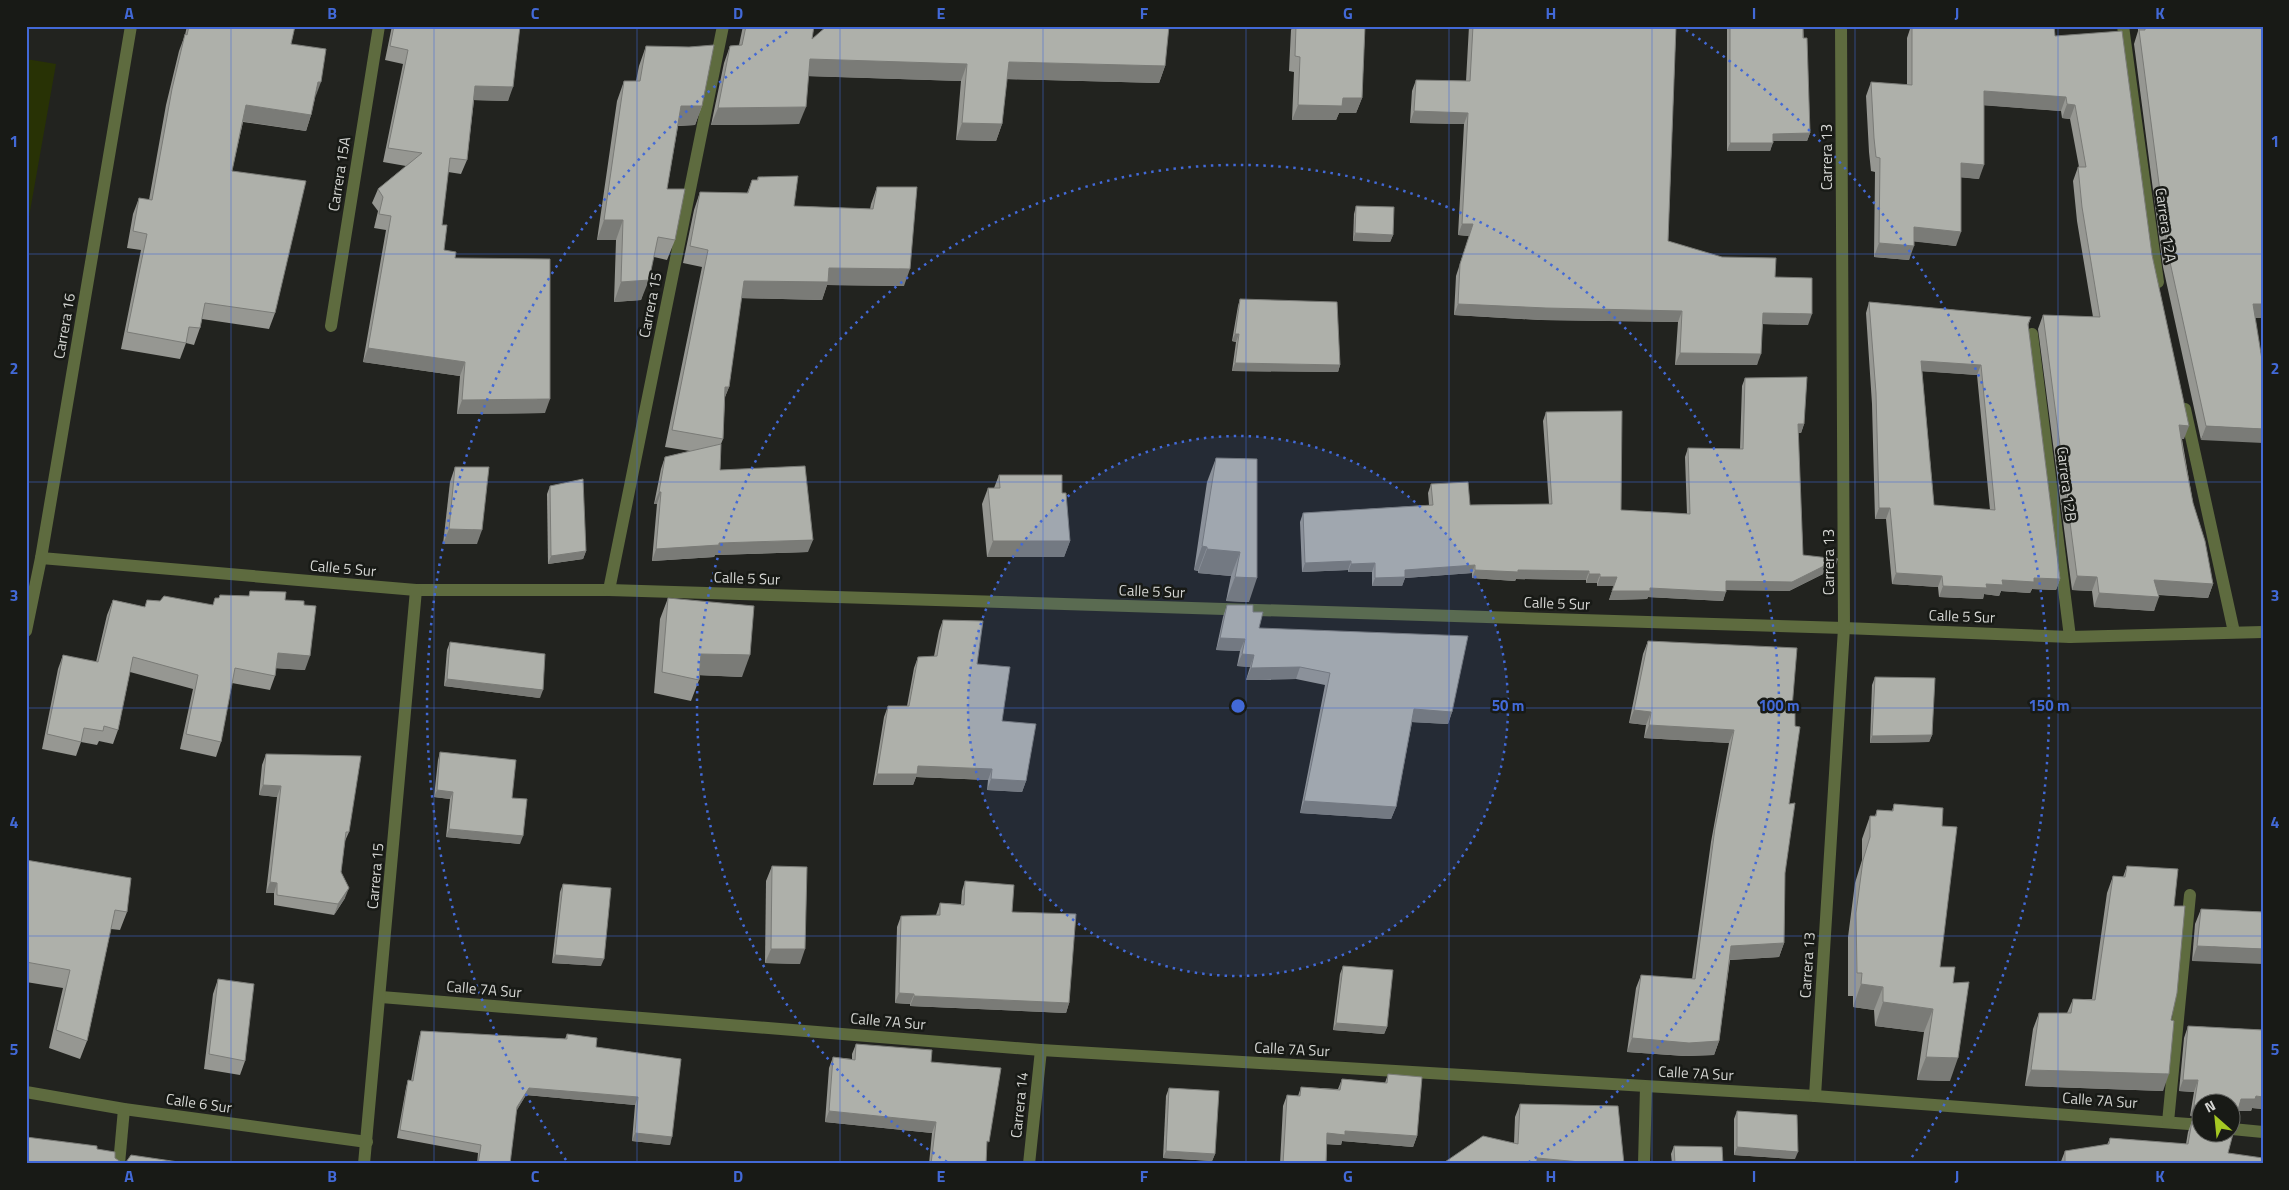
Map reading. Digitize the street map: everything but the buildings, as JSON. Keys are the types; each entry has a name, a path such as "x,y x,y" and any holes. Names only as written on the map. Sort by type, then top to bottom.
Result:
{"street":[{"name":"Carrera 16","path":"26,631 41,558 131,26"},
{"name":"Carrera 15A","path":"331,326 378,26"},
{"name":"Carrera 15","path":"610,590 723,26"},
{"name":"Carrera 13","path":"1815,1096 1844,628 1841,26"},
{"name":"Carrera 12A","path":"2123,26 2155,268 2161,297"},
{"name":"Carrera 12B","path":"2032,334 2070,637"},
{"path":"2182,392 2234,632"},
{"name":"Calle 5 Sur","path":"41,558 416,590 610,590 1844,628 2070,637 2263,632"},
{"name":"Carrera 15","path":"364,1164 381,997 416,590"},
{"path":"2168,1122 2190,896"},
{"name":"Calle 7A Sur","path":"381,997 1041,1050 1815,1096 2192,1124"},
{"name":"Carrera 14","path":"1029,1164 1041,1050"},
{"path":"1644,1164 1646,1087"},
{"name":"Calle 6 Sur","path":"26,1092 124,1109 367,1142"},
{"path":"119,1164 124,1109"},
{"path":"2242,1130 2263,1132"}],"green space":[{"path":"26,59 56,64 26,234"}]}
